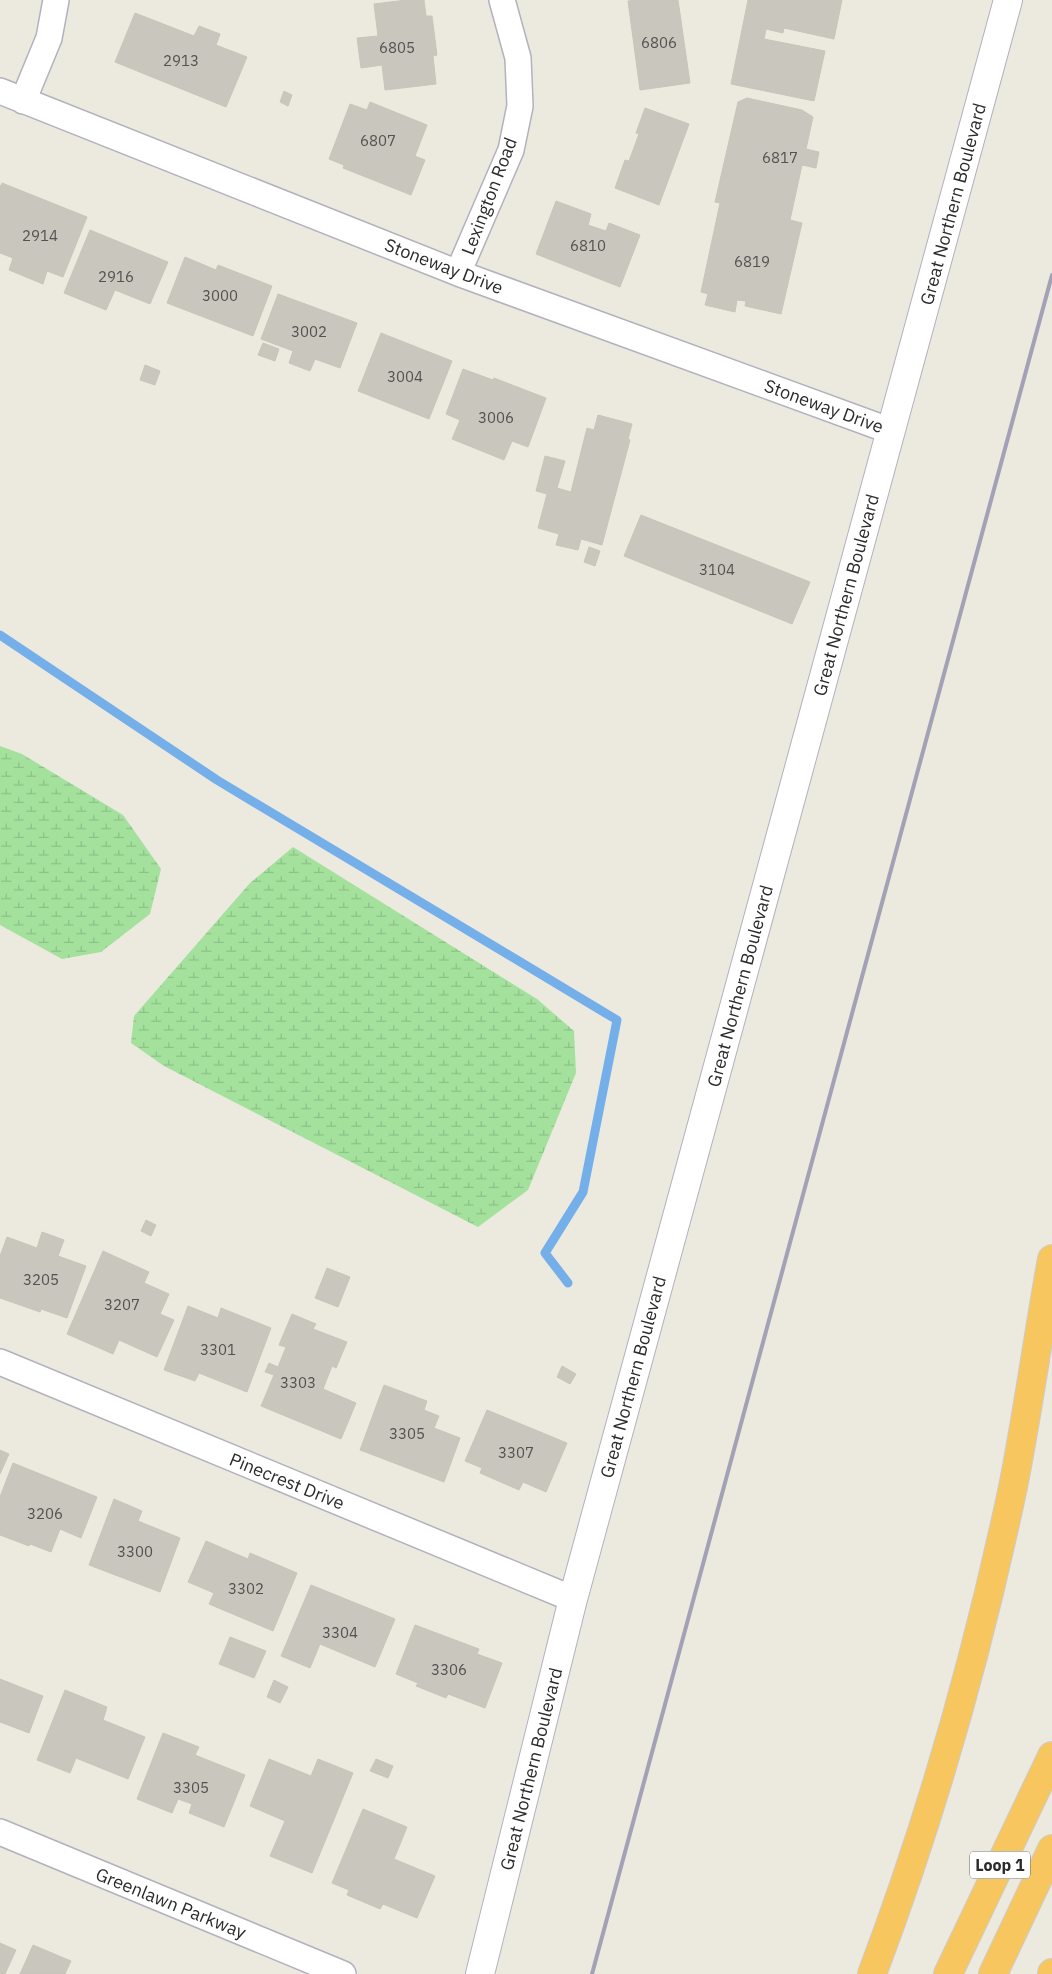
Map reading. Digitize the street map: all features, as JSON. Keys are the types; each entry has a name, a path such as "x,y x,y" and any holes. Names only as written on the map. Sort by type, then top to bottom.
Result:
{"highway":[{"path":"872,1974 932,1802 974,1650 1013,1486 1052,1259"},
{"name":"Loop 1","path":"948,1974 1052,1756"},
{"path":"993,1974 1052,1849"}],"street":[{"path":"23,101 48,38 56,0"},
{"name":"Lexington Road","path":"458,273 511,150 520,106 518,58 502,0"},
{"name":"Great Northern Boulevard","path":"480,1974 574,1599 1008,0"},
{"name":"Stoneway Drive","path":"0,91 458,273 891,431"},
{"name":"Pinecrest Drive","path":"0,1362 574,1599"},
{"name":"Greenlawn Parkway","path":"0,1832 343,1974"}],"green space":[{"path":"0,746 22,754 123,815 161,869 150,914 101,952 62,959 0,925"},
{"path":"293,847 537,999 574,1031 576,1073 528,1190 478,1227 164,1066 131,1043 134,1016 250,883"}],"building":[{"path":"424,0 426,16 432,16 437,55 433,56 436,84 385,90 382,65 361,68 357,38 378,36 374,4"},
{"path":"678,0 690,83 640,90 628,1"},
{"path":"748,0 842,0 834,39 784,28 783,33 766,29 764,39 825,51 814,101 731,84"},
{"path":"135,13 194,36 199,26 220,34 216,45 247,57 226,107 115,62"},
{"path":"284,91 292,95 288,106 280,102"},
{"path":"747,98 802,110 813,117 806,149 819,152 816,168 802,165 790,220 802,223 781,314 745,306 746,301 737,300 735,312 705,305 708,294 701,292 720,203 715,202 738,102"},
{"path":"370,102 427,125 415,156 425,160 411,195 343,168 344,165 329,159 350,104 367,110"},
{"path":"645,108 689,124 659,205 615,188 625,160 629,161 639,134 636,133"},
{"path":"2,183 87,217 63,277 47,271 43,284 9,270 13,258 0,253 0,187"},
{"path":"556,201 591,214 588,225 606,231 609,223 640,235 620,287 536,254"},
{"path":"90,230 168,262 150,304 115,290 106,310 64,293"},
{"path":"185,257 216,270 218,265 272,286 253,336 167,303"},
{"path":"278,294 357,323 340,368 315,359 310,371 289,363 293,351 261,339"},
{"path":"381,333 452,361 429,419 358,391"},
{"path":"263,343 279,349 275,361 258,355"},
{"path":"145,365 160,371 155,385 140,380"},
{"path":"463,369 493,380 494,378 546,398 528,447 512,441 504,460 452,439 460,420 446,414"},
{"path":"598,415 632,424 628,439 630,440 602,545 581,539 578,550 556,545 559,534 538,528 547,494 536,491 545,456 565,461 557,488 571,492 587,428 594,430"},
{"path":"641,515 810,582 792,624 624,556"},
{"path":"589,547 600,551 595,566 584,562"},
{"path":"146,1220 156,1225 151,1236 141,1231"},
{"path":"42,1232 64,1240 58,1256 86,1266 67,1318 41,1309 40,1312 0,1298 0,1256 7,1237 37,1248"},
{"path":"103,1251 149,1272 144,1283 169,1294 160,1314 174,1320 157,1357 119,1340 113,1354 67,1334"},
{"path":"327,1268 350,1277 338,1307 315,1298"},
{"path":"188,1306 218,1318 221,1308 271,1328 247,1392 199,1373 195,1381 164,1370"},
{"path":"292,1314 316,1324 313,1329 347,1342 336,1368 332,1366 323,1389 356,1403 341,1439 261,1406 274,1375 265,1372 269,1363 278,1367 286,1347 279,1345"},
{"path":"562,1366 576,1374 570,1384 557,1377"},
{"path":"384,1385 427,1401 424,1410 439,1416 434,1428 460,1438 444,1482 360,1450"},
{"path":"487,1410 567,1443 546,1492 523,1482 519,1490 480,1473 482,1468 465,1461"},
{"path":"0,1450 9,1454 0,1474"},
{"path":"13,1463 97,1497 81,1538 60,1529 51,1552 0,1535 0,1497"},
{"path":"114,1499 142,1511 138,1521 180,1538 160,1592 89,1565"},
{"path":"206,1541 248,1559 250,1553 297,1573 273,1631 209,1604 214,1593 188,1582"},
{"path":"311,1585 395,1619 375,1667 320,1644 310,1668 281,1656"},
{"path":"415,1625 479,1649 477,1654 502,1663 485,1708 448,1694 446,1698 416,1686 418,1683 396,1674"},
{"path":"230,1637 266,1651 254,1678 219,1664"},
{"path":"0,1679 43,1696 29,1733 0,1722"},
{"path":"274,1680 288,1687 280,1703 267,1697"},
{"path":"65,1690 107,1707 103,1720 145,1737 128,1779 76,1758 70,1773 37,1760"},
{"path":"163,1733 199,1747 195,1755 245,1775 224,1827 189,1813 192,1804 178,1799 172,1813 137,1799"},
{"path":"269,1759 311,1776 318,1759 353,1773 312,1873 270,1856 285,1821 250,1806"},
{"path":"376,1759 393,1766 388,1778 370,1771"},
{"path":"363,1809 407,1827 394,1859 435,1876 417,1918 383,1904 380,1909 347,1895 349,1890 332,1883"},
{"path":"0,1943 16,1950 5,1974 0,1974"},
{"path":"33,1945 71,1961 65,1974 20,1974"}],"waterway":[{"path":"0,635 217,780 617,1020 583,1192 545,1253 568,1283"}],"railway":[{"path":"592,1974 1052,275"}]}
